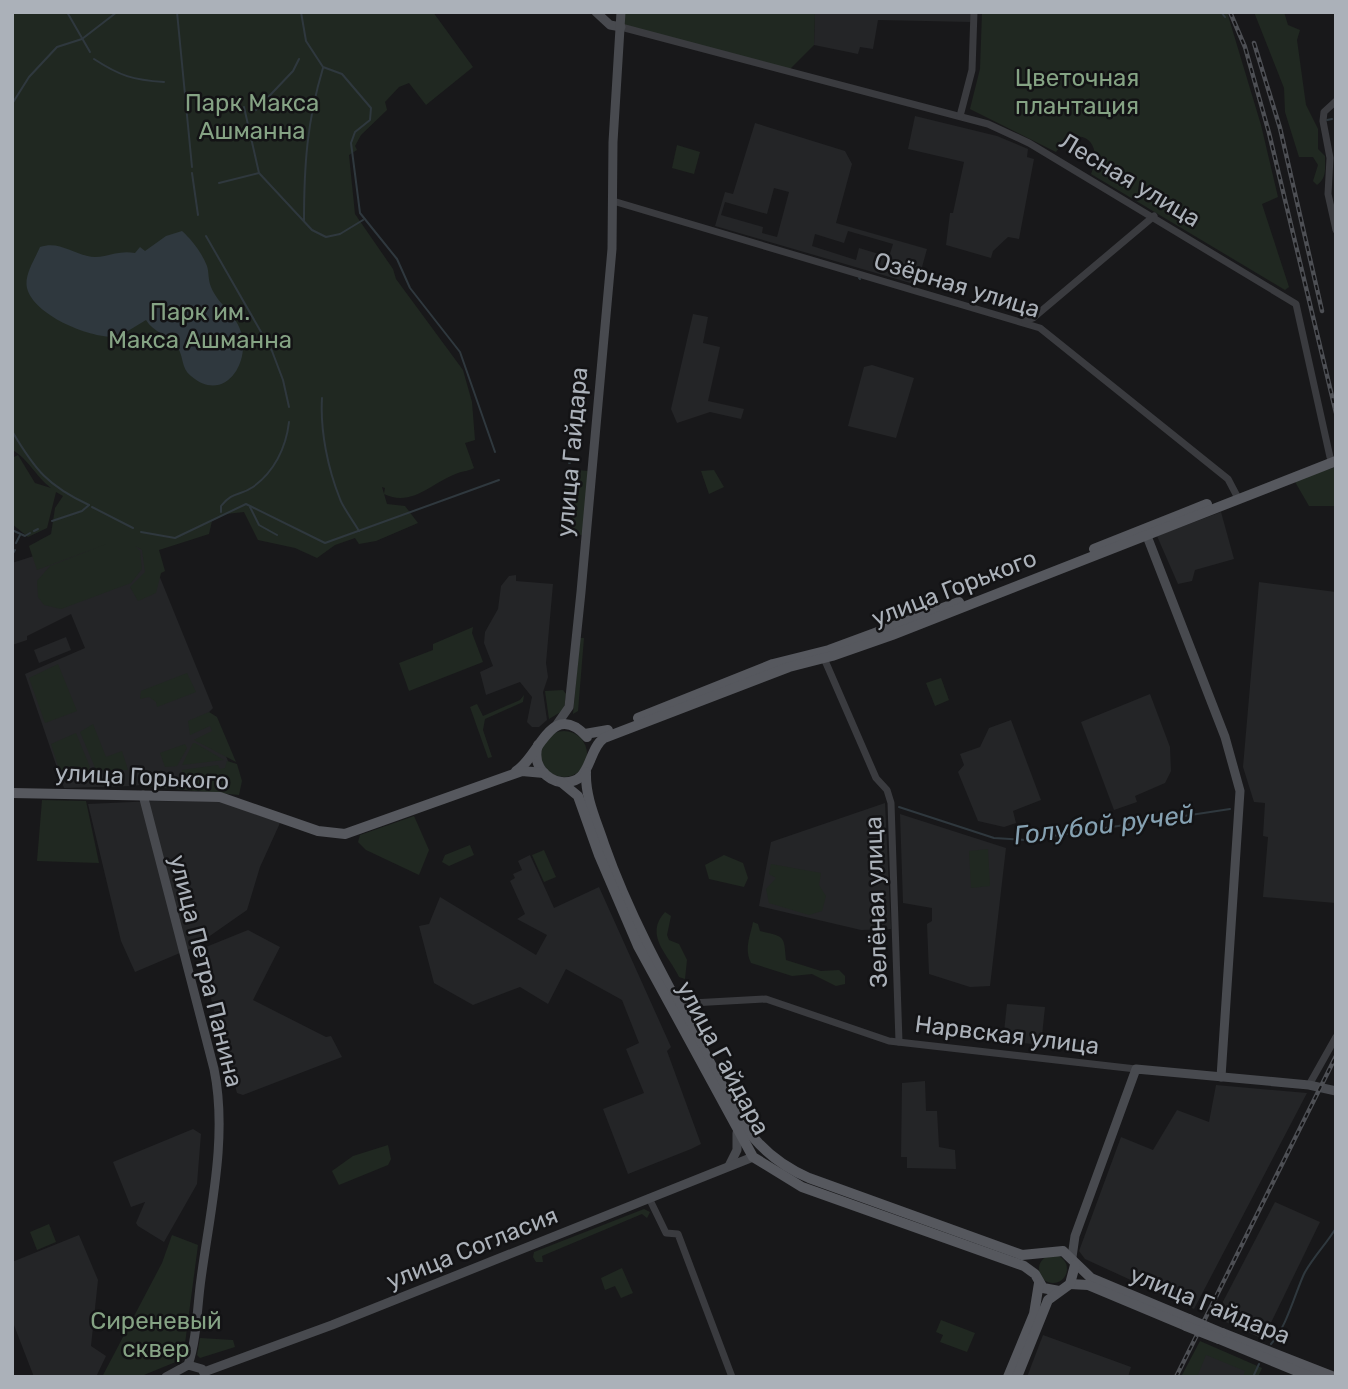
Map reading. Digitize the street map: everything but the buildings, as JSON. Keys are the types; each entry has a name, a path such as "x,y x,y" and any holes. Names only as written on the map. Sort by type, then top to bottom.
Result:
{"main road":[{"path":"596,12 605,23 621,27"},
{"name":"улица Гайдара","path":"555,727 569,707 610,274 621,12"},
{"name":"улица Горького","path":"586,772 600,741 610,736 1333,459"},
{"path":"1145,532 1212,699 1238,778 1240,803 1221,1077"},
{"name":"улица Горького","path":"506,776 528,764 543,735 555,727 597,735 773,664 822,655"},
{"name":"улица Гайдара","path":"569,707 581,732"},
{"path":"581,732 593,754"},
{"path":"538,745 537,760 544,773 561,782 573,781 586,772"},
{"name":"улица Горького","path":"12,793 220,797 318,831 345,834 506,776 525,771 544,773"},
{"name":"улица Гайдара","path":"586,772 587,793 614,871 634,917 741,1121 762,1148 795,1172 841,1191 1022,1255 1058,1250 1100,1282 1187,1322"},
{"name":"улица Гайдара","path":"561,782 578,796 599,855 633,935 737,1133 753,1157 802,1187 1014,1262 1050,1290 1059,1291"},
{"name":"улица Петра Панина","path":"144,795 215,1073 218,1102 219,1133 210,1213 188,1365"},
{"path":"1017,1377 1048,1300 1070,1284 1075,1236 1136,1069"},
{"name":"Нарвская улица","path":"1136,1069 1309,1085 1336,1091"},
{"path":"729,1166 737,1150 737,1133"},
{"path":"753,1157 762,1148"},
{"name":"улица Согласия","path":"188,1365 205,1374 753,1157"},
{"path":"1058,1250 1075,1236"},
{"path":"1008,1377 1034,1314 1037,1279 1035,1266 1043,1254"},
{"name":"улица Гайдара","path":"1070,1284 1088,1285 1187,1322 1311,1377"},
{"name":"улица Гайдара","path":"1221,1336 1334,1377"},
{"path":"166,1377 188,1365"}],"street":[{"path":"960,116 972,71 974,12"},
{"name":"Лесная улица","path":"621,27 786,73 960,116 1005,131 1154,216 1296,304 1333,459"},
{"path":"1336,101 1324,112 1323,121 1330,158 1328,194 1336,230"},
{"name":"Озёрная улица","path":"613,201 865,277 1024,321 1040,328 1228,479 1237,495"},
{"path":"1024,321 1033,318 1094,269 1154,216"},
{"name":"Зелёная улица","path":"822,655 876,778 887,790 891,803 899,1041"},
{"name":"Нарвская улица","path":"681,1007 691,1003 766,999 880,1039 1136,1069"},
{"path":"1309,1085 1336,1037"},
{"path":"649,1198 666,1233 678,1234 732,1377"}],"shaded area":[{"path":"815,12 971,12 971,22 878,20 873,49 860,47 858,54 814,45"},
{"path":"915,116 997,136 1028,149 1027,157 1034,159 1019,239 1008,237 993,251 991,258 946,245 950,213 953,213 964,162 908,149"},
{"path":"755,123 845,151 852,164 836,223 927,249 917,285 715,226 725,192 733,194","holes":["774,188 789,192 777,237 762,233 763,227 721,215 725,202 767,214","848,231 893,244 889,257 859,248 856,260 812,246 815,234 844,243"]},
{"path":"182,231 202,256 214,293 236,321 242,335 241,359 231,378 223,383 202,383 191,376 178,348 146,320 118,337 94,334 65,324 52,316 32,298 27,288 28,272 40,247 54,245 95,257 135,253 140,247 145,251 166,236"},
{"path":"693,314 708,317 703,343 720,347 708,401 744,409 741,419 710,412 677,423 671,409"},
{"path":"872,365 914,378 896,438 848,426 864,367"},
{"path":"1221,512 1234,559 1195,570 1192,581 1178,584 1157,536"},
{"path":"124,537 148,548 213,708 208,713 233,773 132,786 64,788 25,674 85,648 71,614 27,636 27,640 12,645 12,563 40,554"},
{"path":"516,575 516,581 553,584 546,663 548,677 543,692 547,720 539,727 532,727 527,722 532,697 520,682 486,695 480,672 493,666 484,643 485,632 498,609 501,586 509,576"},
{"path":"1259,582 1336,592 1336,903 1263,897 1268,837 1263,836 1265,803 1254,802 1243,767"},
{"path":"66,637 71,650 39,663 34,650"},
{"path":"1150,694 1170,747 1171,771 1165,783 1135,796 1137,802 1114,810 1081,722"},
{"path":"1011,720 1041,800 1013,811 1016,823 1004,827 978,821 958,772 964,765 960,754 980,747 989,728"},
{"path":"223,802 280,823 260,867 247,910 194,947 135,972 121,941 88,804"},
{"path":"885,803 891,929 861,930 759,906 771,842"},
{"path":"900,814 1006,848 990,986 970,987 929,974 927,924 932,921 932,908 903,903"},
{"path":"530,855 554,908 599,887 671,1047 667,1051 701,1144 628,1174 603,1109 644,1093 626,1049 639,1043 622,1000 566,969 548,1004 520,987 473,1005 434,983 419,926 429,924 440,897 536,955 547,935 517,919 525,914 510,881 515,878 513,874 522,870 518,861"},
{"path":"248,930 280,947 253,1000 326,1037 331,1036 342,1057 243,1095 237,1093 212,1003 201,949"},
{"path":"1007,1004 1045,1007 1041,1045 1003,1041"},
{"path":"925,1081 926,1111 937,1111 939,1147 955,1150 956,1169 907,1168 907,1157 901,1157 902,1083"},
{"path":"1216,1085 1307,1093 1194,1309 1085,1259 1079,1251 1121,1137 1153,1150 1177,1110 1209,1122"},
{"path":"193,1129 201,1134 197,1184 164,1242 136,1223 145,1202 131,1207 113,1162"},
{"path":"1275,1202 1320,1222 1263,1339 1215,1317"},
{"path":"79,1235 98,1280 91,1346 106,1356 96,1377 34,1377 12,1320 12,1262"},
{"path":"1043,1335 1131,1367 1128,1377 1027,1377"},
{"path":"1202,1343 1241,1359 1260,1371 1258,1377 1186,1377"}],"green space":[{"name":"Парк Макса Ашманна","path":"12,12 433,12 473,67 426,105 409,83 399,87 385,102 387,110 361,135 355,146 357,150 349,155 355,214 393,269 396,279 463,370 472,402 475,440 465,443 474,468 449,477 413,496 404,498 384,494 387,504 405,506 418,523 376,541 359,544 355,538 335,545 317,558 295,548 258,540 244,512 226,514 212,521 209,534 159,550 165,571 161,573 156,593 138,601 130,587 145,572 142,550 135,546 140,551 142,569 131,583 61,609 44,605 38,597 37,581 50,566 109,543 37,570 29,546 51,534 55,508 63,496 56,492 47,528 28,537 12,524 12,458 18,455 35,483 51,488 23,458 12,450"},
{"path":"621,12 815,12 814,45 786,73 621,27"},
{"name":"Цветочная плантация","path":"982,12 1227,12 1261,125 1278,197 1262,204 1289,287 1285,290 1091,174 1095,153 1087,139 1073,138 1056,152 970,109 980,69"},
{"path":"1254,12 1284,12 1288,25 1300,30 1297,40 1306,105 1318,129 1318,149 1325,156 1324,176 1317,185 1313,181 1318,165 1313,157 1299,157 1285,112 1284,88"},
{"path":"677,145 700,152 694,174 672,168"},
{"path":"1336,467 1335,506 1309,506 1294,480"},
{"path":"567,469 588,471 583,535 560,534"},
{"path":"714,470 724,487 709,494 701,471"},
{"path":"473,627 472,633 483,662 409,691 399,663 433,650 433,644"},
{"path":"580,638 584,638 578,711 573,714"},
{"path":"58,664 77,711 45,723 29,678"},
{"path":"187,673 196,692 157,707 156,702 149,697 140,699 141,691"},
{"path":"941,678 949,700 935,706 926,683"},
{"path":"563,690 566,694 564,710 549,719 545,691"},
{"path":"524,695 523,702 485,719 483,730 492,757 488,758 470,707 477,704 483,716 520,700"},
{"path":"209,712 217,717 236,762 194,740 212,731 210,726 190,735 188,721"},
{"path":"93,724 106,757 122,751 128,770 96,770 80,732"},
{"path":"564,731 580,738 587,754 580,770 564,777 548,770 541,754 548,738"},
{"path":"76,733 90,767 88,771 63,781 51,744"},
{"path":"195,743 224,760 182,765"},
{"path":"185,744 187,748 177,766 165,767 160,753"},
{"path":"227,761 237,764 242,781 239,795 142,786 143,783 183,778 182,770 218,765 220,769 225,768"},
{"path":"42,800 86,801 99,863 37,861"},
{"path":"414,816 429,850 419,875 366,850 358,842 360,835"},
{"path":"470,845 474,855 449,866 442,862 445,855"},
{"path":"988,849 990,886 971,888 969,851"},
{"path":"544,850 556,877 544,882 532,855"},
{"path":"724,855 743,863 748,878 744,887 709,879 705,865"},
{"path":"771,864 821,873 819,885 826,896 822,911 809,915 769,903 766,889 776,878 769,874"},
{"path":"665,912 671,916 667,935 669,940 679,944 687,960 685,979 679,977 657,938 659,921"},
{"path":"753,922 758,924 760,931 782,938 786,960 821,971 839,970 845,976 845,984 836,986 812,974 792,976 751,963 748,948"},
{"path":"388,1145 391,1159 388,1165 339,1185 332,1171 353,1156"},
{"path":"644,1209 650,1212 647,1218 642,1214 542,1256 543,1262 536,1262 533,1257 534,1252"},
{"path":"49,1224 56,1242 37,1250 30,1232"},
{"name":"Сиреневый сквер","path":"172,1235 198,1245 183,1359 139,1377 102,1377 162,1263"},
{"path":"1053,1255 1063,1259 1067,1269 1063,1279 1053,1283 1043,1279 1039,1269 1043,1259"},
{"path":"622,1268 633,1293 621,1298 615,1286 605,1290 601,1278"},
{"path":"941,1320 975,1333 967,1352 940,1342 943,1335 936,1332"},
{"path":"200,1338 233,1340 235,1347 200,1358 197,1355"},
{"path":"1200,1341 1262,1368 1258,1377 1243,1377 1245,1371 1206,1355 1197,1377 1181,1377"}],"waterway":[{"path":"67,12 90,52"},
{"path":"12,104 29,77 57,47 82,39 117,12"},
{"path":"177,12 192,167"},
{"path":"301,12 306,41 323,67 342,74 371,108 370,120 355,132 351,143 360,213 397,259 410,288 460,352 495,452"},
{"path":"1221,12 1225,17"},
{"path":"94,59 127,76 164,82"},
{"path":"256,110 293,71 299,59"},
{"path":"304,221 308,144 313,107 323,68"},
{"path":"244,107 259,173 312,230 326,237 340,234 363,220"},
{"path":"1327,120 1332,119"},
{"path":"192,173 198,215"},
{"path":"219,183 259,173"},
{"path":"206,236 272,351 283,380 289,407"},
{"path":"322,398 324,437 332,475 341,502 359,531"},
{"path":"221,512 225,501 253,487 273,467 282,450 289,422"},
{"path":"12,431 44,476 63,491 89,505"},
{"path":"141,532 175,538 246,504 325,543 499,480"},
{"path":"52,521 82,511 89,505"},
{"path":"92,507 133,528"},
{"path":"250,507 259,525 277,535"},
{"path":"34,531 38,529"},
{"path":"12,530 25,536 30,533"},
{"path":"16,543 20,535"},
{"path":"12,555 15,550"},
{"name":"Голубой ручей","path":"899,807 994,838 1026,840 1230,809"},
{"path":"1271,1344 1286,1320 1304,1274 1336,1228"},
{"path":"1253,1377 1259,1364"}],"railway":[{"path":"1230,12 1245,47 1269,133 1336,413"},
{"path":"1254,43 1280,128 1322,311"},
{"path":"1176,1377 1336,1056"}],"park label":[{"name":"Парк им. Макса Ашманна","path":"200,326"}]}
